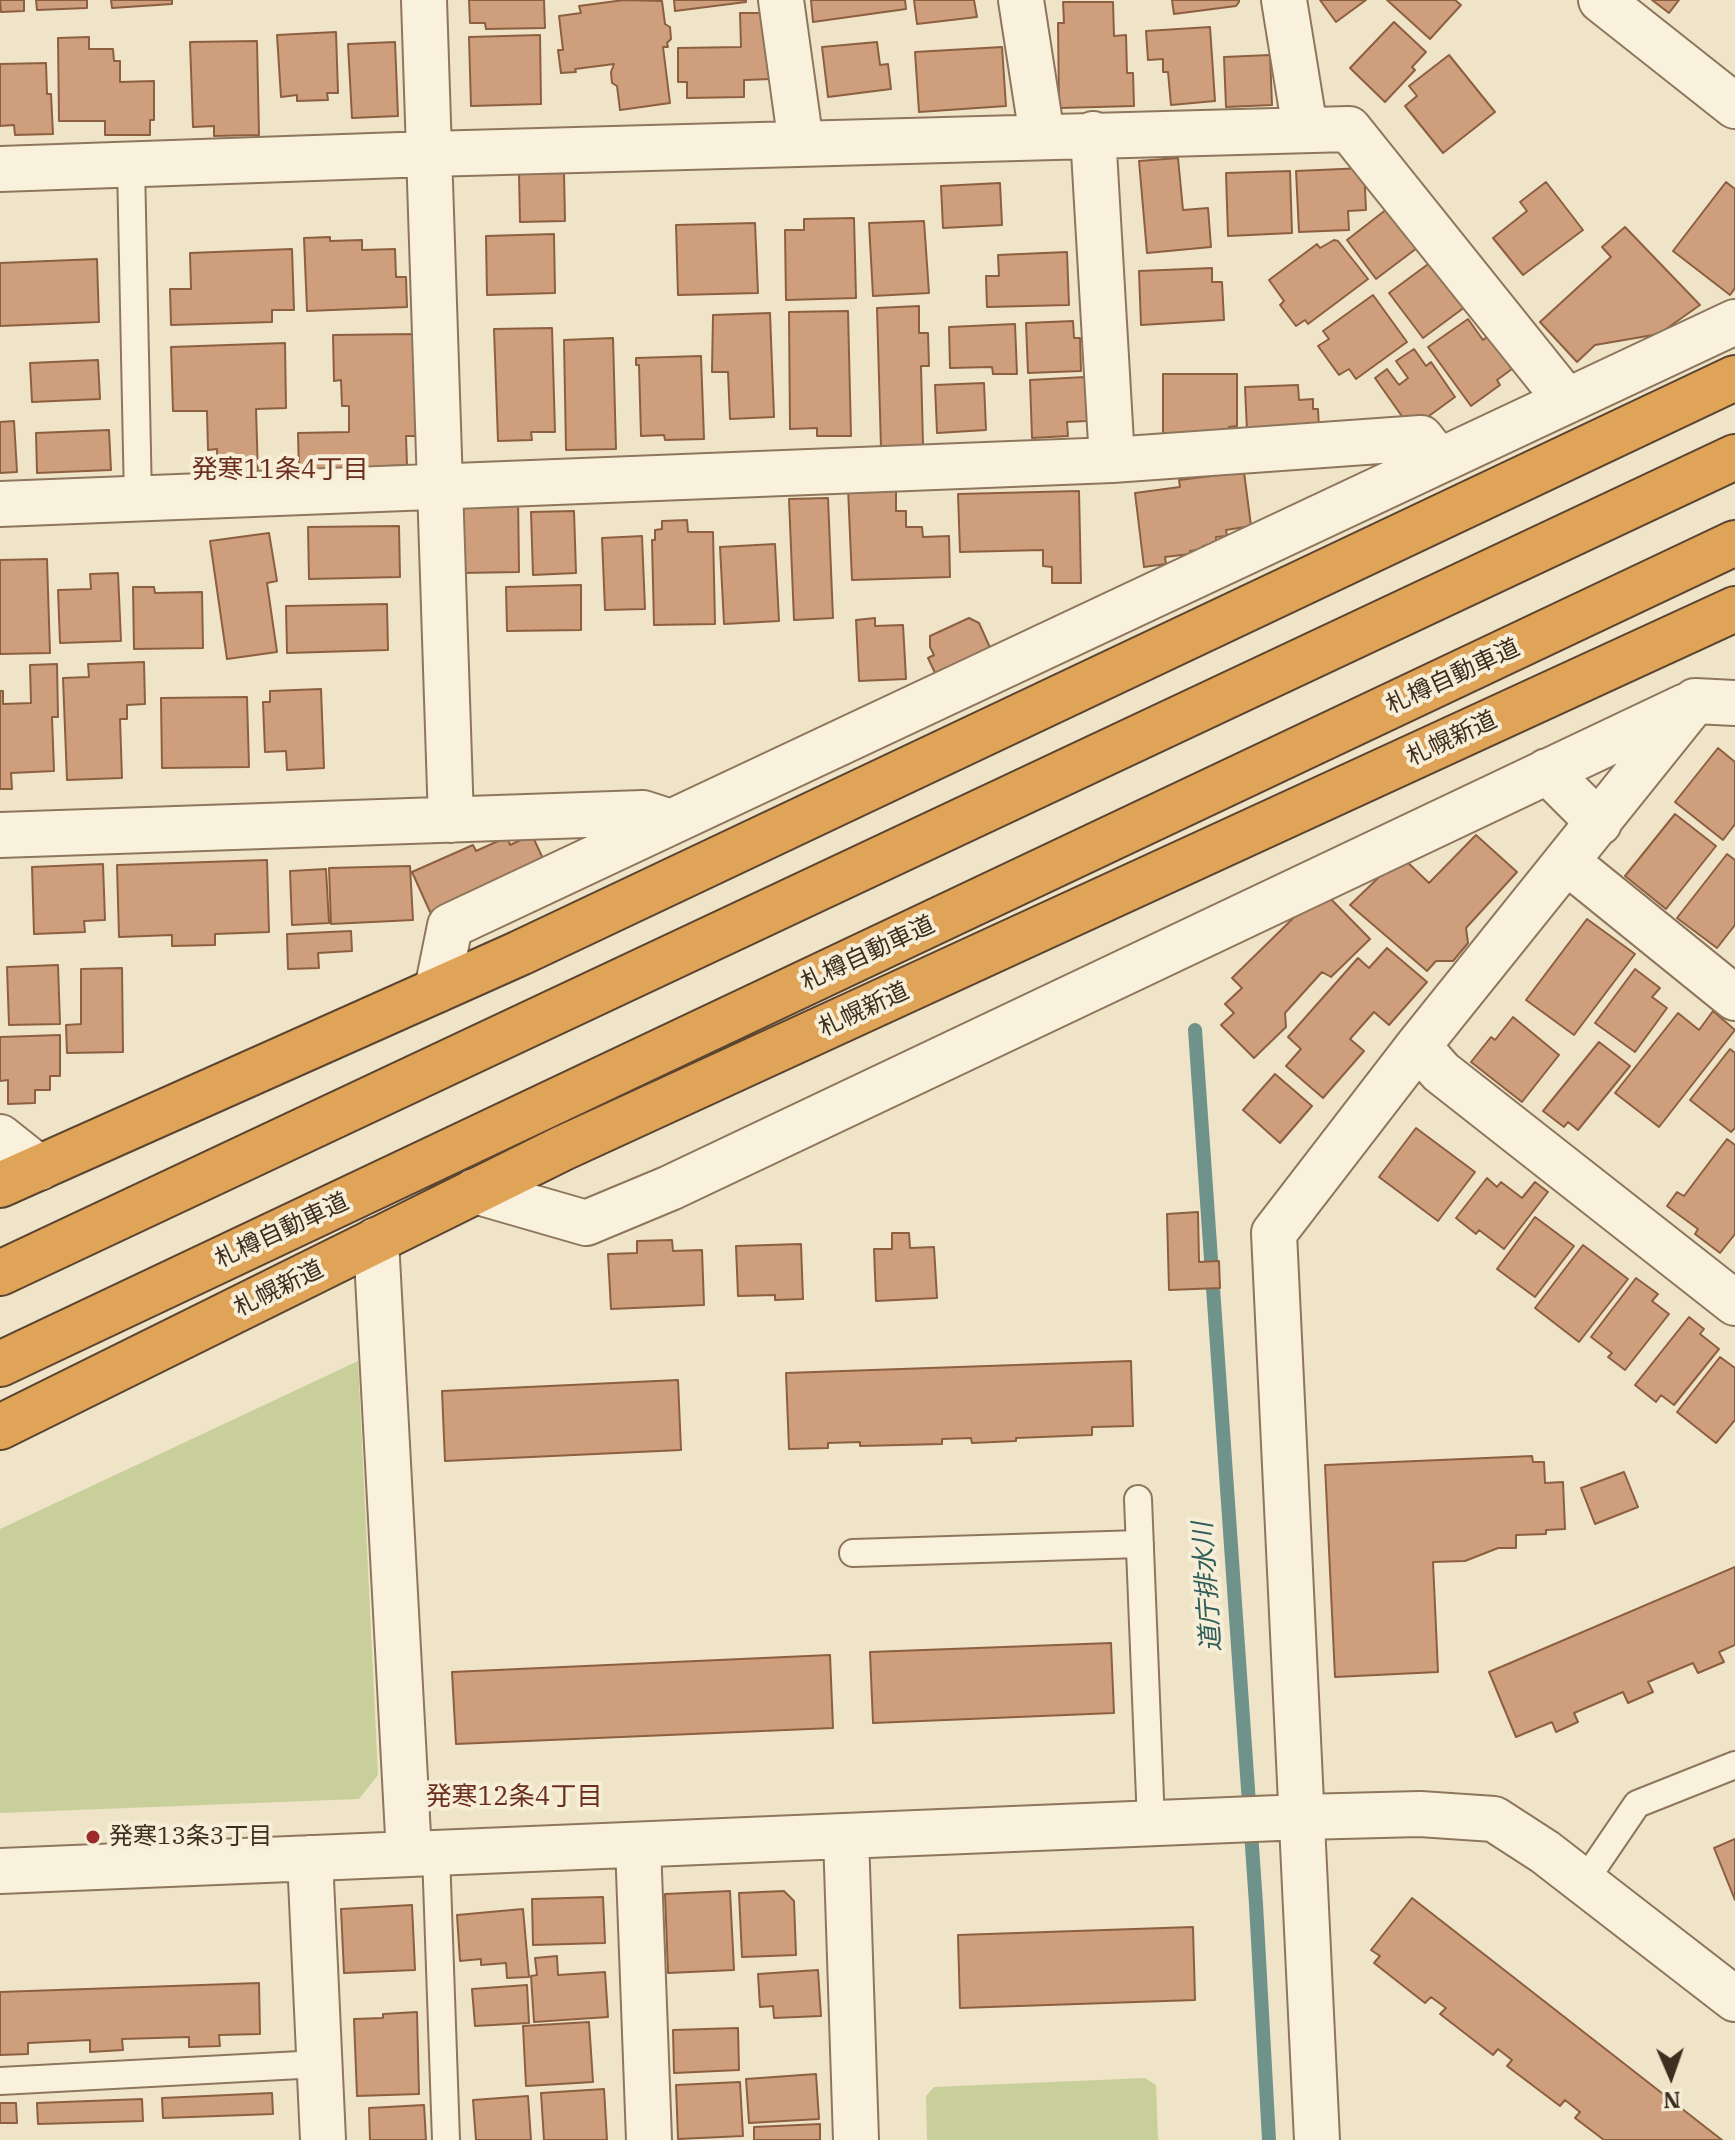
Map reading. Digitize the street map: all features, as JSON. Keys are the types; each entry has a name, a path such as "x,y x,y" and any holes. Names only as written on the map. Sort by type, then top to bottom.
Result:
{"highway":[{"path":"19,1176 520,953 1735,378"},
{"path":"0,1273 1735,457"},
{"name":"札樽自動車道","path":"0,1364 1735,543"},
{"name":"札幌新道","path":"0,1427 563,1148 1735,609"}],"street":[{"path":"424,0 451,820"},
{"path":"781,0 801,144"},
{"path":"1021,0 1042,136"},
{"path":"1284,0 1305,129"},
{"path":"1601,0 1735,106"},
{"path":"0,169 1093,134 1349,129 1567,401"},
{"path":"1093,134 1112,460"},
{"path":"437,990 450,926 1735,322"},
{"path":"0,504 1112,460 1421,438 1438,460"},
{"path":"1317,2140 1292,1817 1274,1233 1418,1046 1599,823 1735,683"},
{"path":"475,1191 586,1223 670,1188 1547,771 1715,702"},
{"path":"1547,771 1599,823"},
{"path":"0,835 643,813 671,822"},
{"path":"1567,862 1735,998"},
{"path":"1418,1046 1441,1072 1735,1303"},
{"path":"0,1137 19,1176"},
{"path":"376,1240 423,1854"},
{"path":"0,1871 1292,1817 1420,1814 1494,1819 1545,1852 1735,1999"},
{"path":"846,1836 856,2140"},
{"path":"638,1845 649,2140"},
{"path":"310,1858 323,2140"}],"lane":[{"path":"131,165 138,499"},
{"path":"1138,1499 1151,1823"},
{"path":"853,1553 1140,1544"},
{"path":"1584,1882 1637,1804 1735,1765"},
{"path":"423,1854 446,2140"},
{"path":"0,2081 319,2064"}],"green space":[{"path":"358,1361 378,1775 359,1799 0,1813 0,1529"},
{"path":"1145,2078 1156,2085 1158,2140 927,2140 926,2096 934,2087"}],"building":[{"path":"0,0 24,0 24,11 1,12"},
{"path":"36,0 87,0 87,8 37,10"},
{"path":"111,0 172,0 172,4 112,8"},
{"path":"469,0 544,0 545,28 486,29 485,23 470,23"},
{"path":"624,0 662,1 671,39 668,47 663,47 670,103 620,110 617,86 612,83 614,64 561,73 558,50 563,50 559,16 581,13 579,6"},
{"path":"674,0 746,0 746,2 675,11"},
{"path":"811,0 905,0 906,9 813,22"},
{"path":"914,0 974,0 977,17 917,24"},
{"path":"1172,0 1239,2 1236,6 1174,14"},
{"path":"1320,0 1366,0 1336,22"},
{"path":"1387,0 1455,0 1461,5 1430,39"},
{"path":"1652,0 1679,0 1669,13"},
{"path":"1063,2 1113,2 1114,36 1126,35 1127,73 1133,73 1134,106 1059,108 1058,23 1064,23"},
{"path":"740,13 771,13 772,79 744,80 744,97 687,98 687,82 678,82 678,48 741,47"},
{"path":"1394,22 1426,52 1412,67 1415,70 1385,102 1350,68"},
{"path":"1210,27 1215,101 1171,105 1168,72 1163,72 1163,59 1148,60 1146,31"},
{"path":"336,32 338,93 327,93 328,100 297,101 297,95 281,97 277,35"},
{"path":"540,35 541,104 471,106 469,37"},
{"path":"89,37 89,49 113,49 114,61 120,61 120,82 154,81 154,120 150,120 150,135 105,135 105,121 59,121 58,38"},
{"path":"257,41 259,135 214,136 214,126 193,127 190,42"},
{"path":"395,42 398,116 352,118 348,44"},
{"path":"877,42 880,65 888,64 891,89 828,97 822,47"},
{"path":"1002,47 1006,106 919,112 915,52"},
{"path":"1270,55 1272,105 1226,107 1224,57"},
{"path":"1449,55 1495,112 1443,153 1405,106 1417,96 1409,86"},
{"path":"46,63 53,134 15,135 14,125 0,126 0,64"},
{"path":"1178,158 1183,210 1208,208 1211,247 1147,253 1139,161"},
{"path":"1364,168 1366,210 1348,211 1349,230 1299,232 1296,171"},
{"path":"1290,171 1292,233 1228,236 1226,173"},
{"path":"564,173 565,221 520,222 519,174"},
{"path":"1546,182 1583,230 1523,275 1493,238 1527,211 1520,202"},
{"path":"1726,182 1735,189 1735,288 1730,295 1673,251"},
{"path":"1000,183 1002,225 943,228 941,186"},
{"path":"1396,202 1417,248 1376,279 1347,240"},
{"path":"854,218 856,298 786,300 785,230 804,230 804,219"},
{"path":"924,221 929,293 873,296 869,223"},
{"path":"755,223 758,293 678,295 676,225"},
{"path":"1625,227 1700,305 1659,334 1595,345 1577,362 1540,322 1611,257 1602,247"},
{"path":"554,234 555,293 487,295 486,236"},
{"path":"330,237 330,241 362,240 362,250 395,249 396,277 406,277 407,307 307,311 304,238"},
{"path":"1334,240 1368,279 1308,324 1305,320 1296,326 1280,305 1284,301 1269,280 1317,244 1320,248"},
{"path":"292,249 294,310 272,310 272,322 171,325 170,289 191,289 190,253"},
{"path":"1067,252 1069,305 987,307 986,276 999,276 998,255"},
{"path":"97,259 99,322 0,326 0,263"},
{"path":"1435,259 1469,304 1423,338 1389,293"},
{"path":"1212,268 1212,282 1222,282 1224,320 1141,325 1139,271"},
{"path":"1373,295 1407,342 1356,379 1349,369 1339,375 1318,346 1329,339 1323,331"},
{"path":"919,306 919,333 928,333 929,366 921,366 923,446 881,448 877,308"},
{"path":"848,311 851,436 817,436 817,428 790,429 789,312"},
{"path":"770,313 774,417 730,419 728,372 712,372 713,315"},
{"path":"1468,319 1483,340 1488,336 1512,369 1497,380 1500,385 1471,406 1428,347"},
{"path":"1073,321 1074,338 1080,338 1081,371 1028,373 1026,323"},
{"path":"1015,324 1017,374 993,374 992,367 950,368 949,327"},
{"path":"552,328 555,432 531,432 532,440 498,441 494,329"},
{"path":"416,334 419,436 406,436 407,465 388,466 388,470 299,472 298,433 349,432 349,406 342,406 341,380 334,381 333,335"},
{"path":"613,338 616,449 566,450 564,340"},
{"path":"285,343 286,408 256,409 258,475 218,476 217,449 208,450 207,411 173,411 171,347"},
{"path":"1414,349 1426,366 1431,362 1455,397 1411,429 1375,378 1387,369 1399,385 1408,378 1396,361"},
{"path":"701,356 704,439 665,440 664,435 641,436 639,365 636,365 636,358"},
{"path":"98,360 100,399 32,402 30,363"},
{"path":"1163,374 1237,374 1237,426 1229,427 1229,433 1163,433"},
{"path":"1085,377 1087,421 1067,422 1068,436 1032,438 1030,380"},
{"path":"984,383 986,430 937,433 935,385"},
{"path":"1298,385 1299,400 1313,399 1313,409 1318,409 1319,428 1247,431 1245,387"},
{"path":"14,421 17,472 0,473 0,422"},
{"path":"109,430 111,470 37,473 36,433"},
{"path":"1244,472 1251,526 1226,530 1227,536 1216,537 1216,544 1190,551 1190,554 1165,557 1166,564 1144,567 1135,493 1180,487 1179,480"},
{"path":"896,486 896,511 906,511 906,527 922,527 923,537 949,536 950,577 852,580 848,488"},
{"path":"1079,491 1081,583 1052,583 1052,567 1043,566 1043,550 960,552 958,494"},
{"path":"518,494 519,572 461,573 460,504"},
{"path":"828,498 833,618 794,620 789,499"},
{"path":"574,511 576,573 533,575 531,512"},
{"path":"687,520 688,532 713,532 715,624 654,625 652,540 655,540 655,530 662,529 662,521"},
{"path":"399,526 400,577 309,579 308,527"},
{"path":"269,533 277,581 267,583 277,652 227,659 210,541"},
{"path":"642,536 645,609 605,610 602,538"},
{"path":"775,544 779,621 724,624 720,547"},
{"path":"47,559 50,653 0,654 0,560"},
{"path":"118,573 121,641 60,643 58,590 91,589 90,574"},
{"path":"581,585 581,630 507,631 506,587"},
{"path":"133,587 154,587 155,593 202,592 203,648 134,649"},
{"path":"387,604 388,650 287,653 286,606"},
{"path":"875,618 875,626 903,625 906,679 859,681 856,620"},
{"path":"969,618 979,623 992,652 937,677 928,658 934,655 930,636"},
{"path":"144,662 145,704 127,705 127,719 120,719 122,778 67,780 63,678 89,677 88,664"},
{"path":"57,664 58,717 52,717 54,771 11,773 12,789 0,789 0,691 3,691 3,704 31,703 30,665"},
{"path":"321,689 324,768 287,770 286,751 265,752 263,702 270,702 270,691"},
{"path":"247,697 249,767 162,768 161,698"},
{"path":"1718,748 1735,762 1735,824 1723,840 1675,802"},
{"path":"1675,814 1716,846 1666,909 1625,876"},
{"path":"532,835 545,863 431,914 412,872 473,845 476,851 507,837 510,845"},
{"path":"1476,835 1517,872 1466,928 1468,943 1453,961 1436,961 1427,971 1350,905 1401,856 1429,883"},
{"path":"1727,854 1735,860 1735,925 1717,948 1677,918"},
{"path":"267,860 269,932 215,934 215,945 172,946 172,935 119,937 117,865"},
{"path":"103,864 105,920 84,921 85,932 34,934 32,867"},
{"path":"410,866 413,920 331,924 329,868"},
{"path":"326,869 329,923 292,925 290,871"},
{"path":"1322,890 1370,939 1331,977 1322,972 1285,1013 1286,1027 1254,1058 1221,1025 1234,1013 1225,1004 1242,988 1232,978"},
{"path":"1587,919 1635,954 1574,1035 1526,1000"},
{"path":"351,931 352,951 318,953 319,968 288,969 287,934"},
{"path":"1387,948 1427,982 1389,1025 1374,1012 1350,1039 1364,1051 1323,1098 1286,1066 1301,1049 1288,1037 1358,958 1369,968"},
{"path":"58,965 60,1024 9,1025 7,967"},
{"path":"122,968 123,1052 67,1053 66,1025 81,1024 81,969"},
{"path":"1635,969 1660,988 1652,997 1667,1008 1635,1052 1595,1023"},
{"path":"1713,1011 1735,1030 1659,1127 1615,1093 1678,1013 1699,1030"},
{"path":"1513,1017 1559,1055 1522,1102 1471,1062 1491,1037 1495,1040"},
{"path":"60,1035 60,1076 50,1076 50,1090 35,1090 35,1103 8,1104 8,1080 0,1081 0,1037"},
{"path":"1599,1042 1630,1066 1578,1130 1568,1122 1564,1127 1543,1111"},
{"path":"1730,1049 1735,1053 1735,1128 1731,1132 1690,1100"},
{"path":"1275,1074 1312,1106 1280,1143 1243,1110"},
{"path":"1416,1128 1475,1172 1438,1221 1379,1177"},
{"path":"1727,1139 1735,1145 1735,1234 1720,1253 1695,1234 1698,1229 1667,1206 1677,1192 1684,1196"},
{"path":"1487,1178 1497,1187 1501,1182 1522,1198 1535,1182 1548,1192 1504,1249 1479,1230 1476,1234 1456,1218"},
{"path":"1198,1212 1199,1262 1219,1261 1220,1288 1169,1290 1167,1214"},
{"path":"1535,1217 1574,1246 1535,1297 1497,1269"},
{"path":"892,1233 909,1233 910,1248 934,1247 937,1298 876,1301 874,1249 892,1249"},
{"path":"672,1240 673,1251 702,1250 704,1305 611,1309 608,1254 637,1253 637,1241"},
{"path":"801,1244 803,1299 775,1300 775,1295 738,1296 736,1246"},
{"path":"1583,1245 1628,1279 1579,1342 1535,1308"},
{"path":"1636,1278 1658,1294 1652,1301 1669,1314 1625,1370 1608,1357 1612,1353 1591,1337"},
{"path":"1689,1317 1704,1329 1700,1334 1719,1349 1674,1405 1661,1395 1656,1402 1635,1385"},
{"path":"1720,1357 1735,1368 1735,1420 1716,1443 1677,1412"},
{"path":"1131,1361 1133,1426 1092,1427 1092,1435 1016,1438 1016,1441 972,1443 971,1438 942,1439 942,1444 860,1446 860,1442 828,1443 828,1448 789,1449 786,1373"},
{"path":"678,1380 681,1450 445,1461 442,1391"},
{"path":"1532,1456 1533,1462 1544,1462 1545,1483 1563,1482 1565,1529 1546,1530 1546,1534 1516,1535 1516,1548 1498,1548 1465,1561 1433,1562 1438,1672 1335,1677 1325,1465"},
{"path":"1624,1472 1638,1507 1595,1524 1581,1488"},
{"path":"1735,1567 1735,1645 1719,1652 1724,1662 1698,1673 1693,1663 1648,1682 1653,1692 1628,1703 1623,1692 1574,1713 1578,1722 1556,1732 1552,1722 1516,1737 1489,1672"},
{"path":"1111,1643 1114,1713 873,1723 870,1652"},
{"path":"830,1655 833,1728 456,1744 452,1672"},
{"path":"1735,1839 1735,1900 1714,1848"},
{"path":"730,1891 734,1970 668,1973 665,1894"},
{"path":"784,1891 794,1901 796,1955 742,1957 739,1893"},
{"path":"603,1897 605,1943 533,1945 532,1899"},
{"path":"1412,1898 1722,2140 1604,2140 1575,2118 1580,2112 1565,2100 1560,2106 1507,2066 1512,2060 1498,2049 1493,2055 1440,2014 1446,2008 1431,1997 1425,2003 1374,1963 1380,1956 1371,1950"},
{"path":"412,1905 415,1970 344,1973 341,1909"},
{"path":"523,1909 529,1977 507,1978 506,1963 481,1965 481,1959 460,1961 457,1915"},
{"path":"1193,1927 1195,2000 960,2008 958,1935"},
{"path":"557,1956 558,1975 605,1972 608,2017 534,2022 531,1976 537,1975 535,1958"},
{"path":"818,1970 821,2016 774,2018 773,2006 760,2007 758,1974"},
{"path":"259,1983 260,2034 219,2035 220,2046 189,2047 189,2037 122,2039 123,2050 90,2052 90,2040 28,2043 28,2054 0,2055 0,1992"},
{"path":"527,1985 529,2023 475,2026 472,1989"},
{"path":"417,2012 419,2094 357,2096 354,2019"},
{"path":"589,2022 593,2082 526,2086 523,2026"},
{"path":"738,2028 739,2070 674,2073 673,2030"},
{"path":"816,2074 819,2119 749,2123 746,2079"},
{"path":"740,2082 743,2136 678,2139 676,2085"},
{"path":"604,2089 607,2140 544,2140 541,2093"},
{"path":"272,2093 273,2114 163,2118 162,2098"},
{"path":"528,2096 531,2140 476,2140 473,2100"},
{"path":"142,2099 143,2121 38,2124 37,2103"},
{"path":"0,2103 16,2103 17,2123 0,2123"},
{"path":"424,2105 426,2140 370,2140 369,2108"},
{"path":"820,2124 820,2140 754,2140 754,2127"}],"waterway":[{"name":"道庁排水川","path":"1195,1030 1256,1904 1269,2140"}],"place":[{"name":"発寒13条3丁目","path":"93,1837"}],"district":[{"name":"発寒11条4丁目","path":"280,470"},
{"name":"発寒12条4丁目","path":"514,1797"}]}
